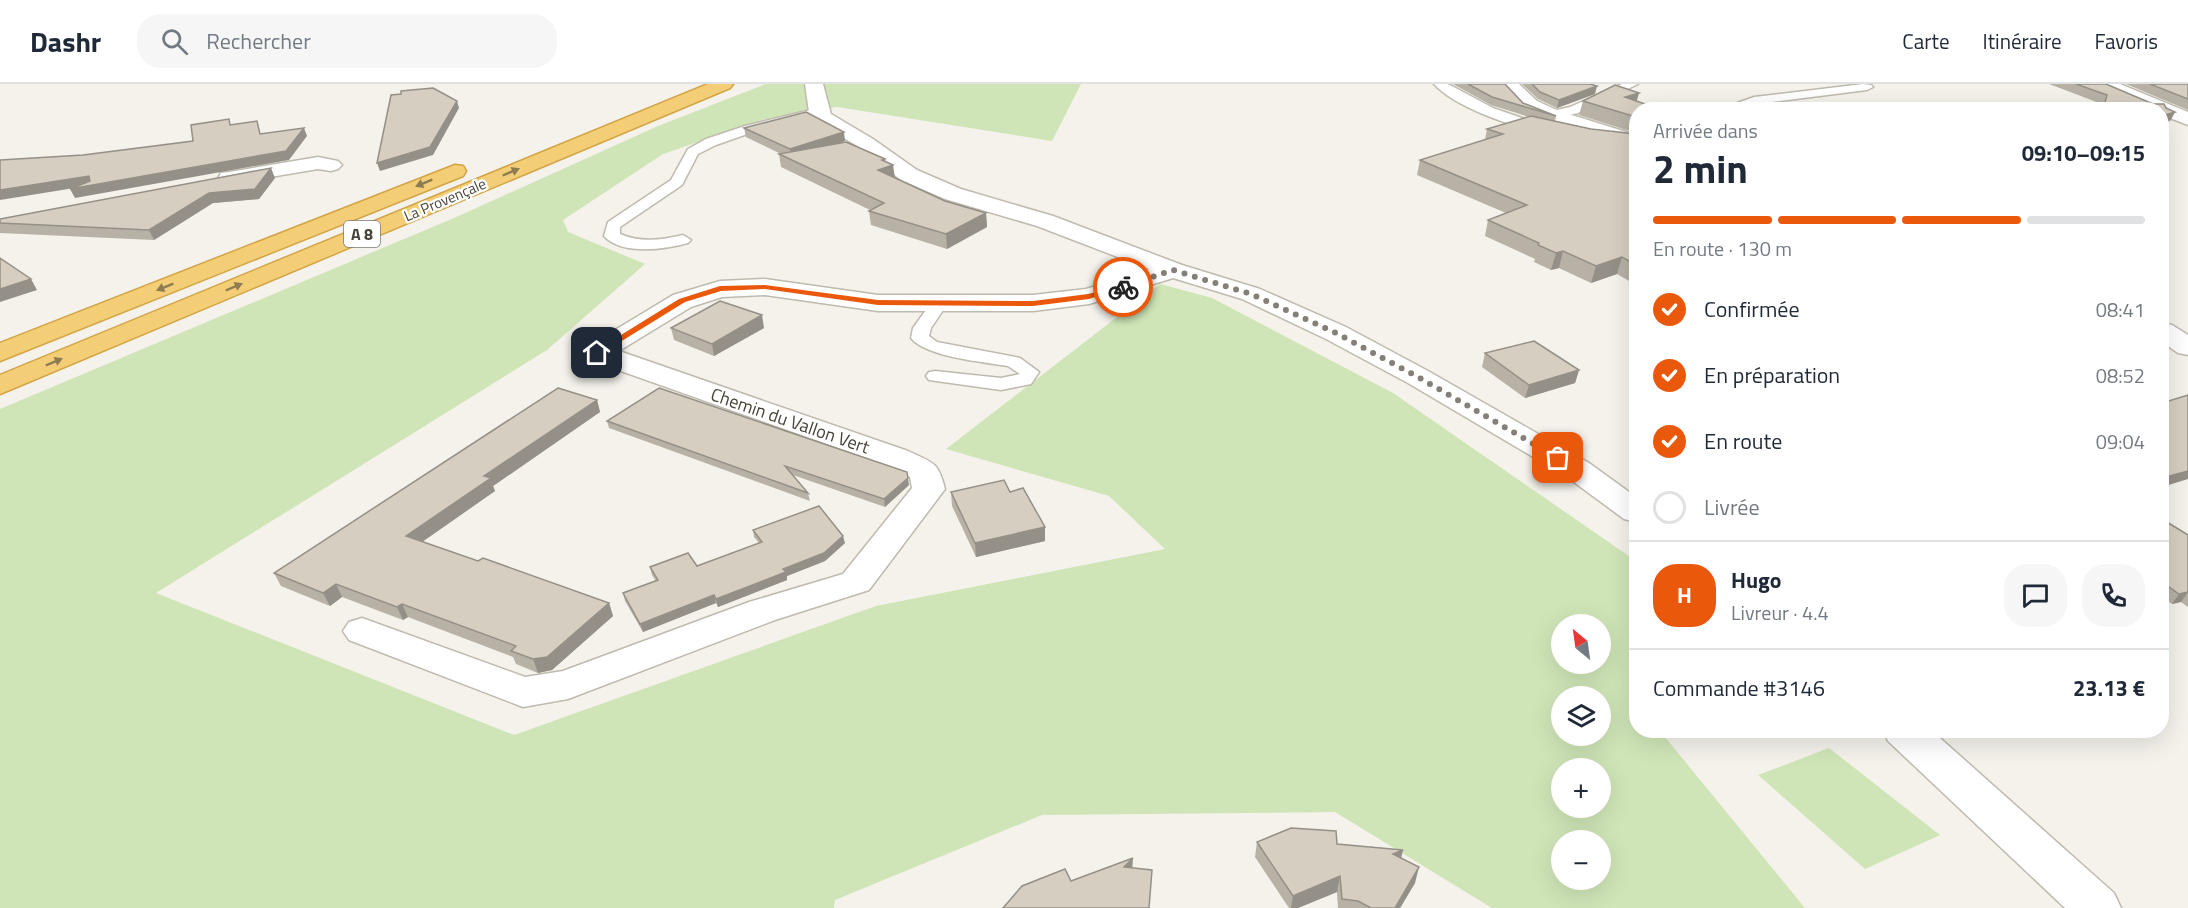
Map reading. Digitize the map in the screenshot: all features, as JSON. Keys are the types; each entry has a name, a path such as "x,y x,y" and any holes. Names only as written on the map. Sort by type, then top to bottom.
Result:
{"highway":[{"path":"532,140 674,84"},
{"name":"La Provençale","path":"0,385 724,84"},
{"name":"La Provençale","path":"0,353 477,162"}],"street":[{"path":"814,84 819,112 825,118 866,143 909,175 953,194 1046,221 1173,270 1251,294 1336,333 1418,377 1578,470 1629,507"},
{"path":"1508,84 1551,123 1629,140"},
{"path":"2104,84 2147,102"},
{"path":"2169,111 2188,119"},
{"path":"211,182 318,163 331,165"},
{"name":"Chemin du Vallon Vert","path":"362,631 523,692 568,685 762,611 856,582 929,489 926,472 897,458 597,353 682,301 720,289 765,287 878,303 1033,303 1089,296 1173,270"},
{"path":"2169,335 2188,347"},
{"path":"1912,738 2097,908"}],"lane":[{"path":"1440,84 1491,112 1551,123 1632,84"},
{"path":"1752,102 1867,87"},
{"path":"683,240 657,246 631,245 612,236 613,225 677,182 693,152 711,142 749,129 819,112"},
{"path":"1570,134 1629,140"},
{"path":"935,376 1001,384 1025,380 1030,372 1014,362 932,346 920,338 922,328 940,303"}],"green space":[{"path":"766,84 1081,84 1052,141 837,107 762,120 663,154 563,220 568,232 645,264 547,350 156,593 514,735 876,606 1165,549 1109,496 946,449 1160,284 1212,298 1393,393 1629,556 1629,738 1666,738 1805,908 1492,908 1335,812 1042,815 835,900 834,908 0,908 0,409 454,218 658,126"},
{"path":"1829,748 1940,835 1865,869 1758,775"}],"building":[{"path":"1468,84 1505,84 1523,103 1556,116 1492,97"},
{"path":"1532,84 1597,86 1559,100 1540,92"},
{"path":"2076,84 2106,84 2148,102 2105,102 2107,95"},
{"path":"2150,84 2188,84 2188,99"},
{"path":"1615,85 1639,93 1625,97 1639,102 1629,102 1629,115 1583,101"},
{"path":"433,88 457,101 430,147 377,163 391,95 401,94 401,91"},
{"path":"806,112 844,132 790,149 744,128"},
{"path":"1531,116 1591,129 1629,133 1629,261 1622,257 1596,266 1563,251 1556,253 1538,245 1539,243 1488,220 1527,205 1420,160 1503,134 1487,129"},
{"path":"229,119 230,125 257,121 260,134 304,128 286,151 70,189 90,181 89,176 0,190 0,160 83,155 193,141 191,125"},
{"path":"846,142 885,159 882,160 893,165 878,170 945,201 986,213 946,234 869,211 884,203 779,154"},
{"path":"271,168 255,189 209,193 149,230 0,223 0,219"},
{"path":"0,258 31,279 0,289"},
{"path":"720,301 762,315 712,344 671,328"},
{"path":"1534,341 1579,370 1529,385 1485,353"},
{"path":"558,388 597,400 484,476 491,478 406,536 478,561 483,558 609,603 547,657 533,659 511,651 516,646 402,604 397,607 336,584 323,593 274,573"},
{"path":"659,388 907,472 908,478 884,499 785,466 808,493 607,421"},
{"path":"2188,395 2188,471 2169,476 2169,401"},
{"path":"1004,480 1010,492 1023,488 1045,527 975,543 951,492"},
{"path":"819,506 843,536 824,553 783,569 786,572 716,599 714,595 640,624 623,593 658,580 650,567 688,553 697,566 762,542 753,530"},
{"path":"2169,523 2188,535 2188,592 2179,594 2169,587"},
{"path":"1291,828 1336,831 1337,844 1403,850 1393,854 1419,867 1395,908 1371,908 1358,901 1342,899 1340,876 1293,896 1257,842"},
{"path":"1133,858 1124,867 1152,870 1149,908 1003,908 1022,886 1065,869 1071,881"}],"way so far":[{"path":"1123,287 1173,270 1251,294 1336,333 1418,377 1558,458"}],"route":[{"path":"597,353 682,301 720,289 765,287 878,303 1033,303 1089,296 1123,287"}]}
